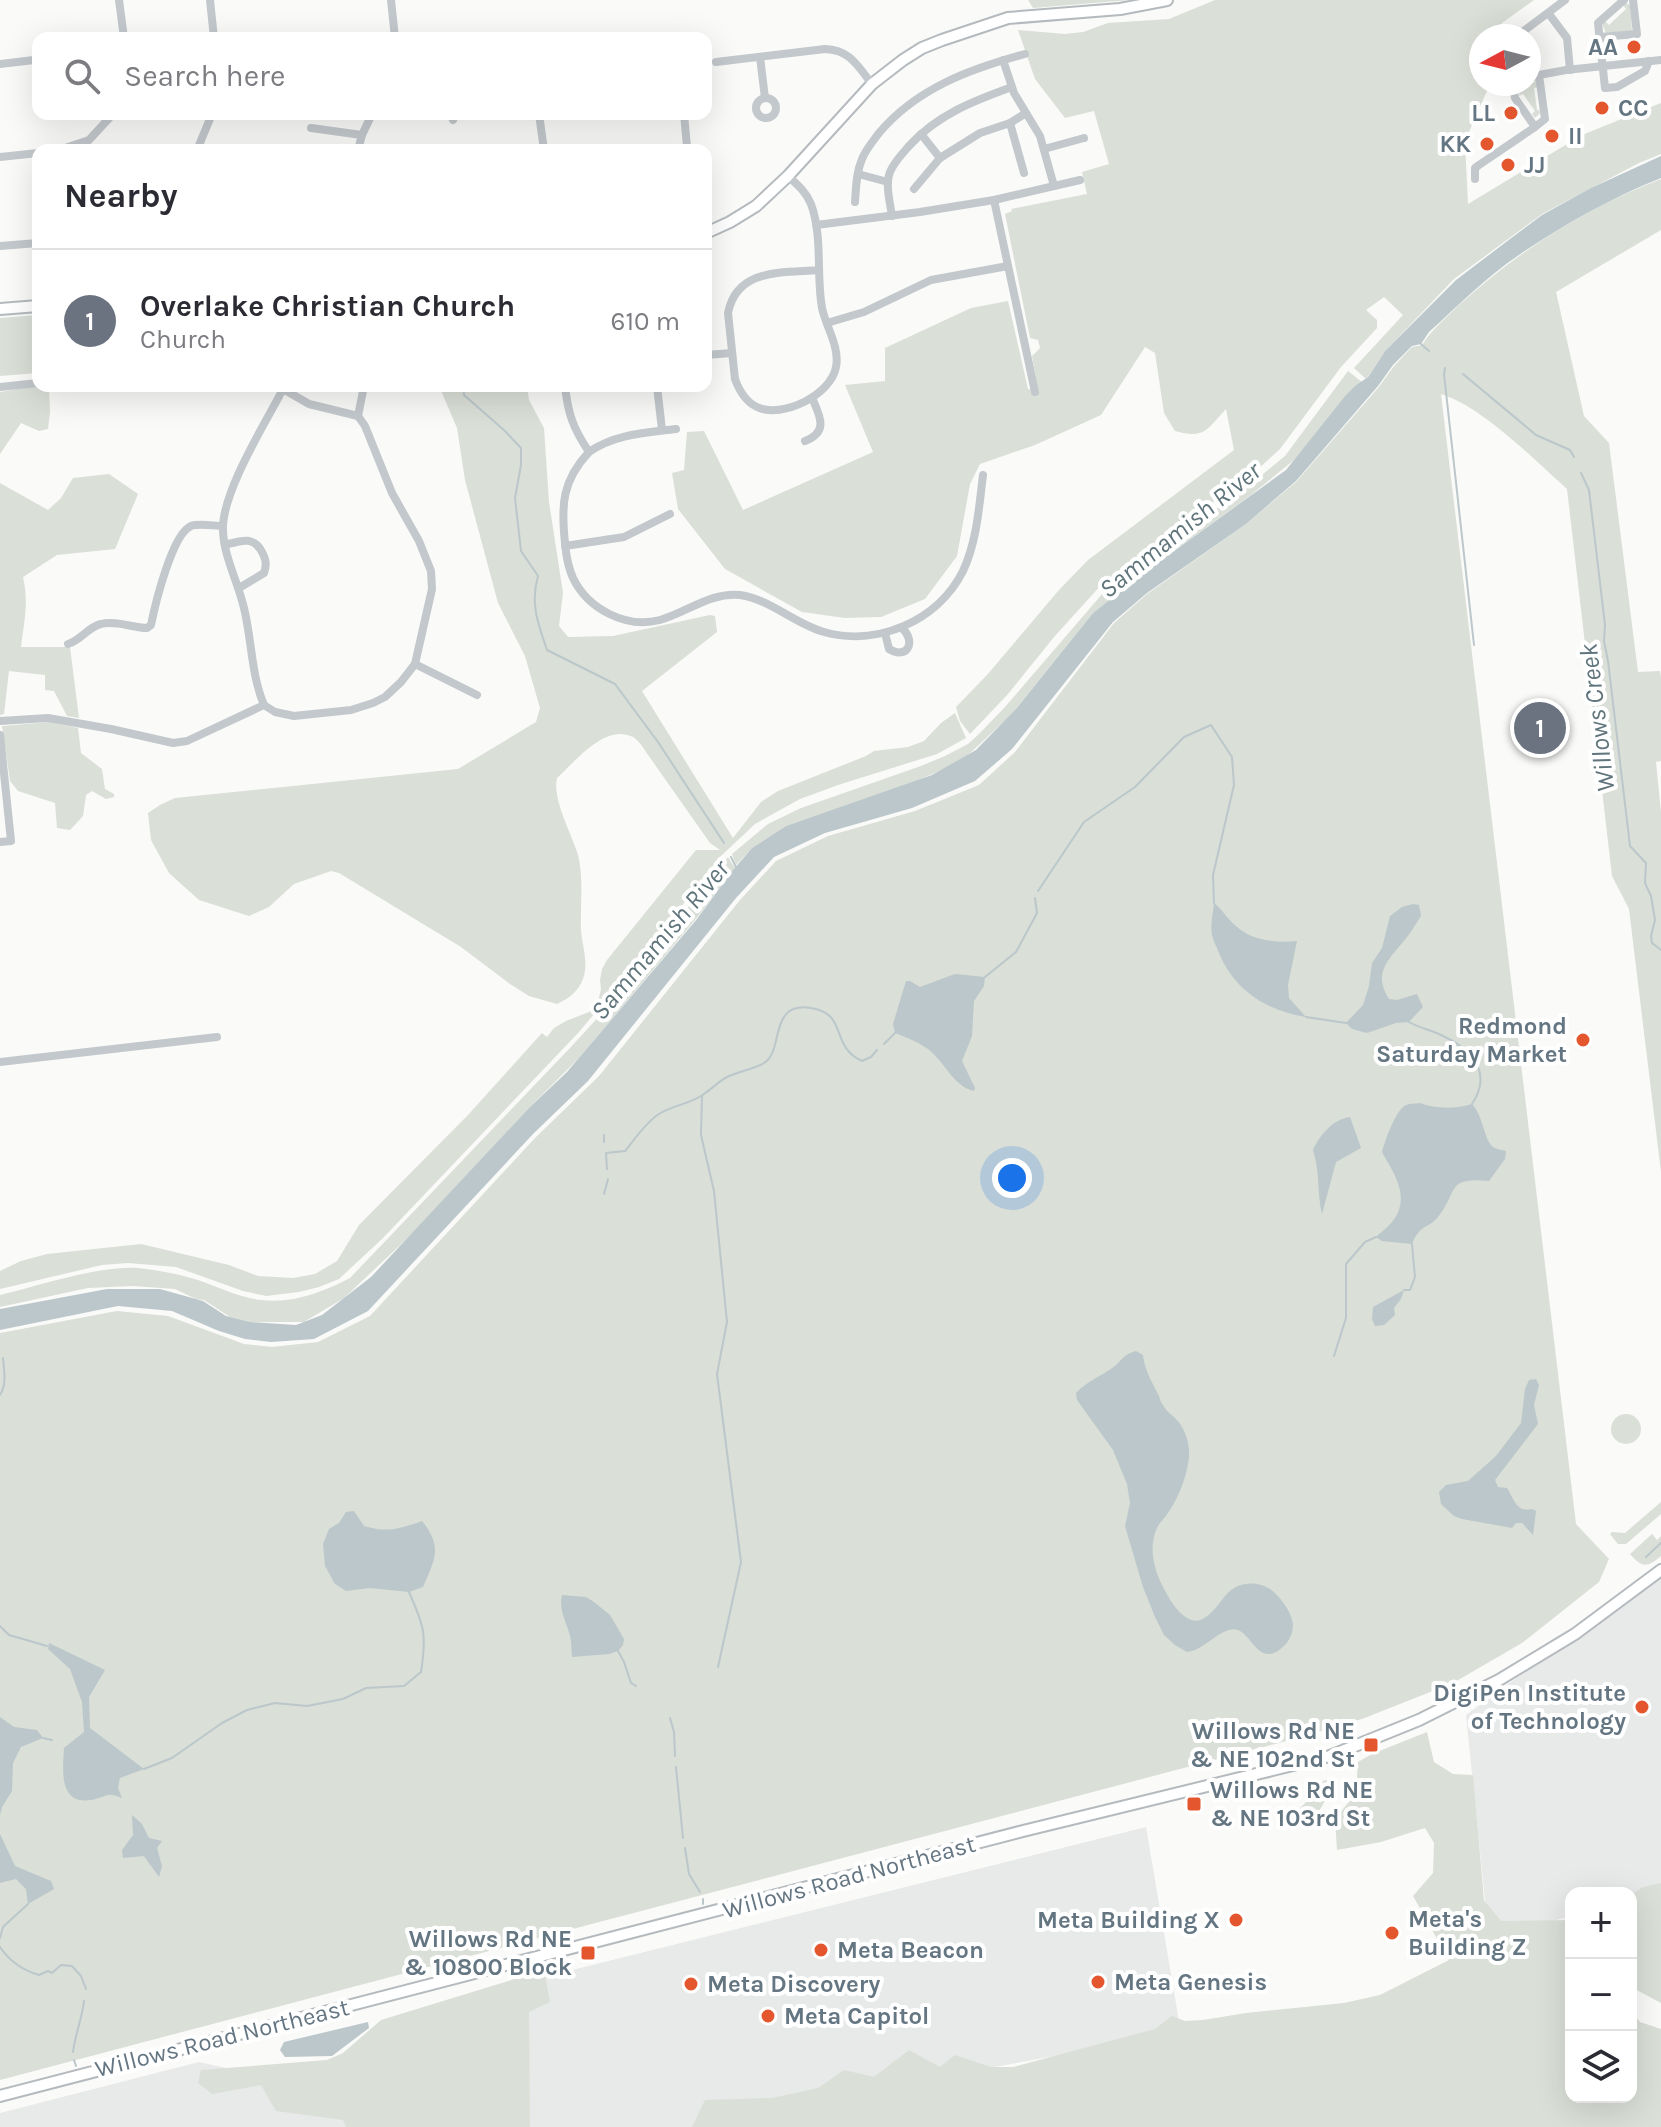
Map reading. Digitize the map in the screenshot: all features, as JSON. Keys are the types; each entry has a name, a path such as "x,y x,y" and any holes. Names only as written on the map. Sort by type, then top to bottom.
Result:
{"main road":[{"path":"712,230 756,206 788,176 872,84 922,48 1008,18 1120,9 1167,0"},
{"path":"0,309 32,306"},
{"name":"Willows Road Northeast","path":"0,2096 1023,1831 1330,1756 1419,1720 1499,1680 1575,1634 1661,1570"}],"street":[{"path":"119,0 123,32"},
{"path":"210,0 213,32"},
{"path":"391,0 394,32"},
{"path":"1534,24 1565,0"},
{"path":"1624,0 1598,23 1605,88 1617,87 1645,71 1649,61"},
{"path":"1600,37 1637,34 1633,0"},
{"path":"1549,14 1567,38 1570,70"},
{"path":"716,62 825,49 843,52 872,84"},
{"path":"855,202 858,174 868,147 892,118 940,84 1025,54"},
{"path":"760,57 765,98"},
{"path":"0,64 32,60"},
{"path":"1003,60 1012,87 1040,136 1054,186"},
{"path":"1541,75 1661,60"},
{"path":"892,216 888,182 890,172 921,134 955,109 1012,87"},
{"path":"1475,179 1475,168 1545,119 1541,90"},
{"path":"1515,96 1535,127"},
{"path":"914,189 940,158 980,133 1010,123 1026,113"},
{"path":"77,144 89,140 107,120"},
{"path":"200,144 210,120"},
{"path":"360,144 369,120"},
{"path":"540,120 543,144"},
{"path":"685,120 687,144"},
{"path":"1010,123 1024,173"},
{"path":"311,128 362,135"},
{"path":"921,134 940,158"},
{"path":"1044,149 1084,138"},
{"path":"0,157 32,154"},
{"path":"858,174 888,182"},
{"path":"788,176 806,193 813,211 816,225 822,304 837,355 836,367 826,388 812,398 772,410 755,407 738,387 733,371 728,313 736,292 754,278 819,270"},
{"path":"816,225 994,200 1080,180"},
{"path":"994,200 1035,392"},
{"path":"0,246 32,243"},
{"path":"827,323 864,312 930,281 1008,266"},
{"path":"712,355 732,353"},
{"path":"0,387 32,384"},
{"path":"281,392 230,492 223,526 227,557 245,611 256,686 264,705 275,712 294,716 351,710 385,697 415,664 432,589 431,571 419,541 392,493 358,416 309,404 290,392"},
{"path":"358,416 363,392"},
{"path":"566,392 568,413 575,432 589,452"},
{"path":"658,392 662,430"},
{"path":"805,441 814,437 820,427 820,415 812,398"},
{"path":"676,429 610,440 589,452 568,482 562,515 573,579 596,606 618,618 654,621 706,599 737,595 749,597 797,622 840,636 885,633 902,628 928,612 946,595 964,569 974,535 983,475"},
{"path":"565,546 624,537 670,514"},
{"path":"68,644 101,624 147,628 151,625 160,582 184,532 192,526 223,526"},
{"path":"225,545 252,541 258,544 265,559 264,573 239,588"},
{"path":"885,633 889,649 895,653 903,652 911,641 902,628"},
{"path":"415,664 477,695"},
{"path":"0,721 48,718 180,743 264,705"},
{"path":"0,735 11,841 0,842"},
{"path":"0,1062 217,1037"}],"shaded area":[{"path":"1028,0 1130,0 1033,8"},
{"path":"1215,0 1534,0 1501,24 1469,24 1469,96 1485,96 1465,141 1468,204 1582,135 1661,103 1661,154 1542,214 1454,279 1388,348 1366,379 1354,368 1403,315 1384,297 1366,310 1377,320 1377,328 1341,367 1280,449 1258,469 1102,584 970,734 960,721 956,707 1059,590 1088,560 1234,450 1226,409 1200,433 1175,431 1164,413 1155,353 1145,347 1101,415 1035,445 980,464 970,484 957,556 925,599 881,617 845,618 802,612 725,569 678,509 672,473 684,470 687,432 704,431 743,510 873,452 845,385 885,381 885,348 971,308 1008,301 1028,389 1038,390 1032,356 1040,348 1038,340 1030,338 1005,214 1011,209 1087,194 1082,172 1109,164 1094,111 1065,118 1035,79 1018,30 1065,34 1083,32 1108,23 1169,19"},
{"path":"1623,5 1630,5 1632,31 1606,33 1602,24 1605,21 1609,25 1626,9"},
{"path":"1524,96 1535,96 1540,113 1535,118 1532,114 1535,111"},
{"path":"1661,156 1661,178 1588,213 1519,255 1472,292 1429,332 1421,344 1412,346 1296,481 1246,524 1147,593 1113,622 1012,749 975,781 912,808 825,833 774,857 736,898 588,1081 533,1134 368,1311 314,1339 271,1342 245,1339 219,1331 172,1311 118,1306 0,1330 0,1309 107,1289 160,1289 203,1301 226,1316 250,1322 296,1325 322,1315 371,1277 529,1108 567,1072 697,919 752,848 786,826 932,775 976,750 1016,709 1093,613 1286,470 1346,395 1368,377 1386,350 1456,280 1542,215 1591,188"},
{"path":"1661,179 1661,230 1556,292 1584,416 1609,443 1638,672 1660,671 1661,678 1661,761 1656,762 1661,812 1661,1172 1629,909 1612,876 1567,489 1490,422 1457,400 1441,394 1576,1524 1609,1559 1599,1582 1522,1643 1453,1683 1362,1719 0,2080 0,1333 117,1311 168,1316 244,1344 272,1347 318,1342 370,1316 535,1138 599,1076 740,900 776,861 828,836 915,811 979,785 1015,752 1114,623 1147,594 1246,524 1296,482 1394,366 1412,347 1422,345 1459,305 1505,267 1554,233 1606,203"},
{"path":"32,315 32,373 0,376 0,318"},
{"path":"1348,371 1362,382 1294,460 1093,613 1011,715 968,755 911,783 786,826 752,848 736,865 732,854 768,824 801,808 921,766 968,744 1005,707 1103,593 1285,456"},
{"path":"32,387 32,392 49,392 50,412 48,429 39,431 21,423 0,454 0,392"},
{"path":"442,392 528,392 544,428 549,502 563,593 559,626 568,637 613,636 715,616 717,632 642,691 733,838 761,802 778,791 874,751 908,747 924,741 955,713 966,738 937,754 800,799 755,824 721,856 579,1032 383,1238 339,1279 299,1292 266,1296 176,1267 128,1263 102,1265 0,1289 0,1271 21,1261 47,1254 141,1244 229,1265 258,1276 293,1278 315,1274 337,1261 359,1225 468,1115 542,1033 547,1037 554,1028 589,1012 598,1002 602,969 607,960 696,850 720,850 710,843 635,738 612,735 582,754 557,778 556,787 580,864 585,966 579,988 557,1004 529,996 461,947 339,873 331,871 294,884 269,907 249,916 199,900 169,873 151,840 148,813 175,798 458,769 536,722 540,708 525,656 498,603 465,480 457,428"},
{"path":"109,474 138,494 115,549 57,555 23,577 26,604 21,647 70,647 79,718 67,716 54,691 45,690 45,675 9,671 4,714 0,715 0,483 48,510 61,498 73,478"},
{"path":"51,722 78,728 81,753 102,769 105,789 114,794 114,797 106,799 92,791 86,795 83,816 70,830 57,828 55,803 18,791 10,781 2,726"},
{"path":"728,857 735,868 579,1058 414,1232 344,1298 304,1322 250,1322 230,1317 204,1300 175,1289 133,1286 88,1288 0,1307 0,1295 87,1273 121,1268 176,1274 246,1297 273,1301 307,1296 350,1278 615,999"},
{"path":"1214,903 1249,935 1273,941 1297,941 1288,985 1289,998 1306,1017 1265,1004 1233,978 1211,931"},
{"path":"1419,905 1421,916 1387,962 1382,982 1389,999 1417,994 1423,1007 1409,1022 1367,1033 1352,1029 1346,1023 1363,1005 1372,963 1382,948 1390,916 1402,907"},
{"path":"955,974 985,977 984,986 974,1001 972,1036 962,1061 974,1091 960,1084 932,1052 895,1033 893,1024 906,981 920,987"},
{"path":"1420,1103 1446,1108 1472,1104 1490,1144 1506,1151 1505,1159 1489,1181 1459,1184 1438,1217 1421,1230 1412,1244 1382,1241 1376,1237 1395,1218 1401,1201 1398,1184 1382,1152 1398,1112 1406,1105"},
{"path":"1350,1117 1361,1148 1336,1162 1322,1214 1313,1150 1328,1129"},
{"path":"1404,1290 1394,1308 1395,1315 1384,1325 1375,1326 1373,1307"},
{"path":"1136,1351 1143,1355 1161,1402 1182,1426 1189,1446 1182,1486 1158,1526 1153,1541 1154,1562 1160,1581 1180,1612 1197,1621 1208,1615 1231,1590 1243,1584 1257,1584 1270,1589 1286,1607 1293,1624 1288,1641 1274,1653 1260,1651 1237,1630 1223,1632 1187,1652 1164,1635 1155,1617 1125,1526 1130,1503 1127,1484 1113,1450 1077,1400 1076,1393 1126,1355"},
{"path":"1536,1379 1539,1385 1534,1405 1538,1424 1495,1480 1498,1487 1507,1488 1519,1507 1536,1511 1533,1535 1522,1523 1516,1523 1512,1528 1454,1516 1441,1504 1439,1492 1446,1485 1468,1481 1496,1456 1521,1423 1525,1389 1529,1380"},
{"path":"1626,1414 1637,1418 1641,1429 1637,1440 1626,1444 1615,1440 1611,1429 1615,1418"},
{"path":"1661,1502 1661,1514 1626,1544 1618,1544 1610,1534 1625,1533"},
{"path":"354,1511 364,1526 380,1529 400,1528 422,1521 435,1546 431,1569 423,1587 409,1592 370,1588 346,1591 335,1584 325,1566 323,1544 329,1529 339,1523 346,1512"},
{"path":"1652,1534 1657,1540 1661,1536 1661,1556 1652,1563 1641,1564 1630,1554"},
{"path":"1661,1572 1661,1893 1637,1899 1637,1887 1565,1887 1565,1918 1530,1927 1498,1925 1485,1900 1466,1715"},
{"path":"562,1595 586,1597 610,1615 624,1639 618,1651 572,1657 571,1639 561,1605"},
{"path":"49,1643 105,1670 89,1697 90,1728 144,1769 120,1778 118,1788 122,1798 109,1795 80,1800 68,1791 63,1775 64,1748 84,1732 82,1702 70,1669 48,1649"},
{"path":"0,1717 14,1727 37,1730 43,1738 21,1747 13,1763 12,1791 0,1815"},
{"path":"1427,1732 1434,1762 1453,1774 1473,1775 1484,1900 1501,1921 1565,1920 1565,2103 1637,2103 1637,2018 1661,2029 1661,2127 692,2127 705,2100 772,2098 818,2088 844,2070 874,2077 909,2050 940,2067 955,2055 991,2067 1013,2067 1155,2029 1172,2016 1185,2021 1203,2020 1344,2003 1380,1995 1449,1960 1413,1896 1433,1873 1434,1843 1425,1828 1381,1842 1337,1850 1335,1819 1356,1793 1358,1762"},
{"path":"1327,1780 1330,1789 1322,1807 1310,1821 1299,1827 1295,1813"},
{"path":"132,1815 142,1824 149,1838 162,1841 157,1848 162,1866 159,1877 144,1856 123,1858 122,1850 133,1835"},
{"path":"1146,1827 1181,2033 719,2117 715,2127 510,2127 504,1987"},
{"path":"0,1834 15,1866 51,1881 54,1889 28,1904 26,1889 16,1879 0,1883"},
{"path":"1661,1883 1661,2003 1637,1990 1637,1891"},
{"path":"544,1970 550,2002 529,2012 530,2127 346,2127 343,2120 276,2111 261,2085 212,2094 198,2083 201,2070 327,2060 343,2053 381,2020"},
{"path":"368,2022 369,2028 332,2056 285,2057 280,2050 284,2042"},
{"path":"199,2062 369,2099 367,2127 0,2127 0,2113"}],"waterway":[{"name":"Willows Creek","path":"1421,344 1429,351"},
{"path":"1445,368 1474,645"},
{"name":"Willows Creek","path":"1463,374 1536,435 1570,450 1574,457"},
{"path":"464,392 521,448 515,498 521,551 538,576 535,604 547,650 615,684 658,742 724,843"},
{"name":"Willows Creek","path":"1581,473 1589,490 1630,846 1646,863 1645,883 1651,896 1655,920 1652,943 1661,950"},
{"path":"1038,891 1084,822 1135,787 1184,737 1211,725 1232,757 1234,785 1213,875 1214,903"},
{"name":"Sammamish River","path":"731,857 736,867"},
{"path":"985,977 1016,952 1037,913 1035,898"},
{"path":"607,1169 606,1153 625,1151 659,1114 699,1097 729,1076 764,1063 770,1057 780,1027 790,1011 801,1007 826,1013 836,1025 846,1048 862,1061 877,1050"},
{"path":"1306,1017 1346,1023"},
{"path":"1409,1022 1455,1043 1472,1056 1480,1073 1478,1093 1472,1104"},
{"path":"884,1044 895,1033"},
{"path":"702,1096 701,1135 714,1191 727,1322 717,1374 741,1562 718,1667"},
{"path":"604,1135 604,1142"},
{"path":"604,1194 608,1179"},
{"path":"1334,1356 1346,1318 1346,1264 1365,1242 1376,1237"},
{"path":"1404,1290 1410,1290 1415,1277 1412,1244"},
{"path":"0,1395 4,1382 3,1358"},
{"path":"1646,1557 1661,1543"},
{"path":"144,1769 172,1758 222,1723 247,1710 275,1703 307,1706 343,1699 366,1688 404,1686 421,1672 424,1648 421,1622 409,1592"},
{"path":"0,1626 9,1635 47,1646"},
{"path":"618,1651 631,1683 636,1686"},
{"path":"670,1718 675,1756"},
{"path":"43,1738 52,1740"},
{"path":"676,1767 683,1838"},
{"path":"685,1848 689,1874 700,1892"},
{"path":"703,1899 703,1904"},
{"path":"0,1938 3,1927 28,1904"},
{"path":"0,1947 17,1965 39,1975 48,1971 52,1973 61,1965 72,1966 81,1976 86,1989"},
{"path":"73,2052 84,2001"},
{"path":"74,2060 76,2066"}],"place":[{"name":"AA","path":"1634,47"},
{"name":"CC","path":"1602,108"},
{"name":"LL","path":"1511,113"},
{"name":"II","path":"1552,136"},
{"name":"KK","path":"1487,144"},
{"name":"JJ","path":"1508,165"},
{"name":"Overlake Christian Church","path":"1540,728"},
{"name":"Redmond Saturday Market","path":"1583,1040"},
{"name":"DigiPen Institute of Technology","path":"1642,1707"},
{"name":"Willows Rd NE & NE 102nd St","path":"1371,1745"},
{"name":"Willows Rd NE & NE 103rd St","path":"1194,1804"},
{"name":"Meta Building X","path":"1236,1920"},
{"name":"Meta's Building Z","path":"1392,1933"},
{"name":"Meta Beacon","path":"821,1950"},
{"name":"Willows Rd NE & 10800 Block","path":"588,1953"},
{"name":"Meta Genesis","path":"1098,1982"},
{"name":"Meta Discovery","path":"691,1984"},
{"name":"Meta Capitol","path":"768,2016"}]}
